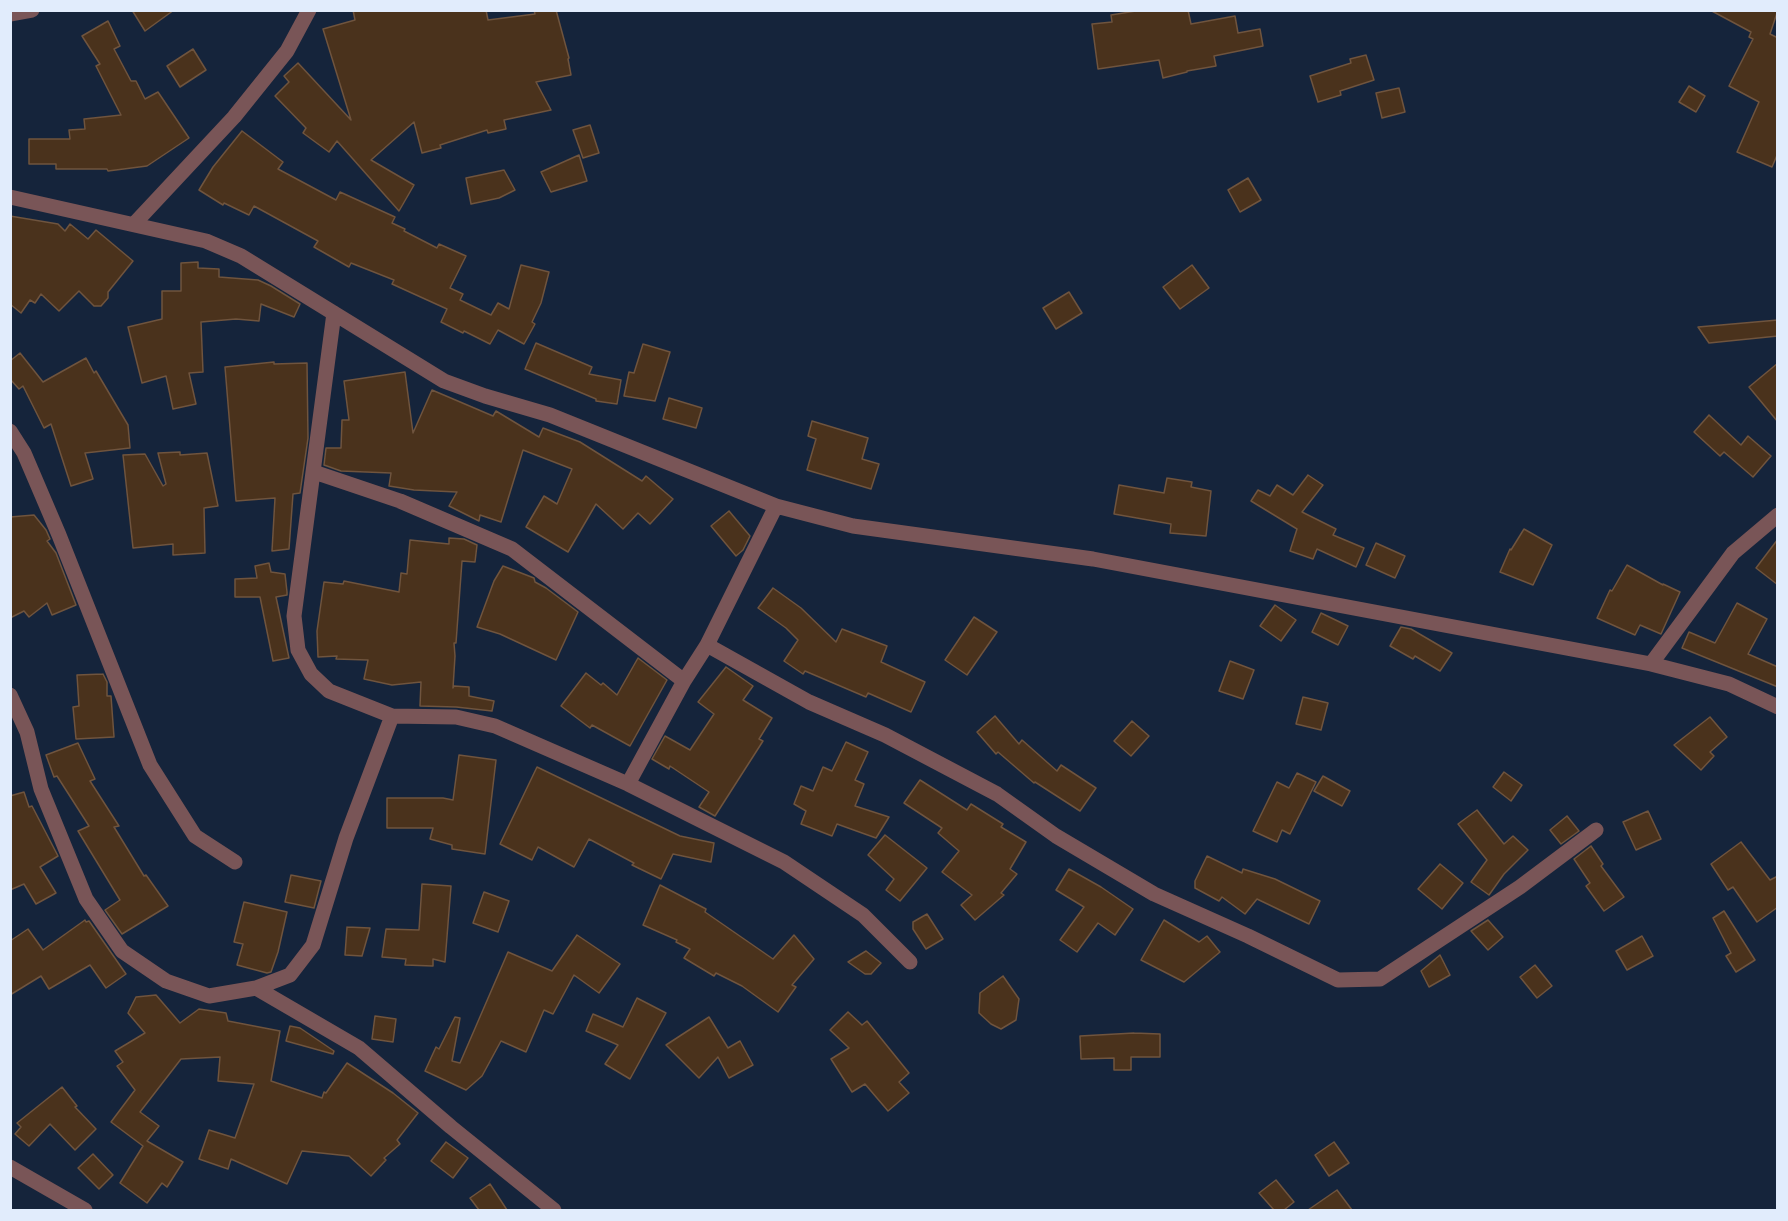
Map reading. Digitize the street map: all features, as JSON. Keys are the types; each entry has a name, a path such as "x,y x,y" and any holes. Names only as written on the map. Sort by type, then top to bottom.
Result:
{"street":[{"path":"10,14 32,10"},
{"path":"134,224 234,117 287,51 309,10"},
{"path":"10,197 206,241 241,256 444,381 550,415 776,506 853,526 1093,559 1651,664 1729,684 1778,707"},
{"path":"334,312 294,616 298,650 310,674 329,691 392,716 456,717 495,726 628,784 784,862 863,915 910,962"},
{"path":"10,431 24,453 59,535 150,765 195,836 235,862"},
{"path":"314,472 400,501 512,549 684,681"},
{"path":"628,784 684,681 707,645 776,506"},
{"path":"1651,664 1733,553 1778,515"},
{"path":"707,645 809,702 885,735 997,794 1056,836 1154,894 1338,980 1380,979 1520,887 1596,830"},
{"path":"10,695 27,732 41,789 86,899 122,951 166,981 209,996 256,988 290,975 313,945 346,838 392,716"},
{"path":"256,988 359,1048 451,1127 554,1210"},
{"path":"10,1167 85,1210"}],"building":[{"path":"132,10 174,10 145,31"},
{"path":"353,10 486,10 488,20 535,14 534,10 556,10 569,58 571,75 536,82 551,110 504,120 506,129 488,133 487,130 422,153 414,122 371,160 414,185 399,211 337,141 329,152 303,133 306,128 275,96 289,82 284,76 298,63 351,120 323,29 355,20"},
{"path":"1142,10 1188,10 1191,24 1235,16 1238,33 1260,29 1263,46 1214,56 1216,66 1163,78 1159,60 1098,69 1092,24 1112,22 1111,15"},
{"path":"1710,10 1778,10 1770,34 1778,38 1778,153 1772,167 1737,152 1759,102 1729,86 1753,39 1749,37 1751,32"},
{"path":"108,21 120,46 114,49 131,81 136,81 145,99 158,92 189,138 147,166 108,171 107,169 56,169 56,164 29,164 29,139 70,139 69,130 85,129 84,119 121,115 96,66 100,64 82,36"},
{"path":"193,49 206,70 180,87 167,66"},
{"path":"1366,55 1374,80 1340,91 1341,95 1318,102 1310,76 1351,63 1350,59"},
{"path":"1689,86 1705,96 1696,112 1679,102"},
{"path":"1399,88 1405,112 1382,118 1376,93"},
{"path":"590,125 599,153 583,158 573,130"},
{"path":"242,131 283,162 278,169 336,200 340,192 395,217 392,223 405,229 404,231 437,248 439,244 466,256 450,288 463,294 460,300 491,315 498,303 509,309 521,265 549,272 541,303 532,322 535,324 524,344 498,330 490,344 464,331 463,333 441,322 447,309 392,284 394,280 351,263 349,267 314,247 318,241 254,206 249,215 224,203 223,205 199,190 213,167"},
{"path":"579,155 587,181 551,192 541,172"},
{"path":"504,170 515,190 499,198 471,204 466,178"},
{"path":"1248,178 1261,200 1240,212 1228,190"},
{"path":"10,216 58,224 65,231 70,224 88,239 96,230 133,261 108,292 108,298 101,306 94,306 79,291 59,311 41,294 35,303 30,300 21,313 10,304"},
{"path":"198,262 198,268 219,269 219,277 258,280 300,304 294,317 261,304 259,321 236,319 201,322 203,372 189,373 196,404 173,409 166,376 142,383 128,327 162,319 162,291 181,291 181,263"},
{"path":"1192,265 1209,288 1180,309 1163,287"},
{"path":"1069,292 1082,313 1056,329 1043,308"},
{"path":"1778,320 1778,336 1709,343 1698,327"},
{"path":"536,343 592,367 589,374 621,380 617,404 596,401 596,399 525,369"},
{"path":"643,344 670,352 655,401 624,396 629,372 634,373"},
{"path":"20,353 43,382 86,358 128,425 130,448 85,453 93,479 71,486 51,424 44,428 23,386 19,389 10,379 10,361"},
{"path":"274,362 274,364 307,363 308,438 300,493 293,494 289,549 272,551 275,498 236,501 225,367"},
{"path":"1778,363 1778,422 1749,387"},
{"path":"405,372 413,433 432,390 493,416 496,411 539,437 543,428 580,442 642,481 646,476 673,499 650,524 638,513 623,529 596,504 568,552 526,527 544,496 557,504 572,469 523,450 501,522 480,515 479,521 449,506 457,492 389,486 391,473 341,471 324,465 326,448 341,448 342,420 349,420 344,381"},
{"path":"669,398 702,408 696,428 663,419"},
{"path":"1709,415 1741,445 1748,436 1771,456 1753,477 1724,452 1720,456 1694,432"},
{"path":"812,421 868,438 862,459 879,464 871,489 807,470 816,439 808,436"},
{"path":"180,452 180,455 207,453 218,506 204,508 205,553 173,555 173,544 133,548 123,455 145,454 163,486 166,484 158,453"},
{"path":"1308,475 1323,485 1302,512 1336,529 1333,535 1364,548 1356,567 1317,549 1313,559 1290,551 1297,529 1251,501 1258,490 1270,496 1277,485 1293,495"},
{"path":"1167,478 1192,482 1191,487 1211,491 1206,536 1170,533 1171,524 1114,514 1119,485 1164,493"},
{"path":"729,511 750,536 743,550 736,556 711,526"},
{"path":"34,515 46,530 50,539 47,541 56,553 76,605 52,615 47,603 29,617 24,611 10,618 10,517"},
{"path":"1524,529 1552,545 1533,585 1500,572 1510,549"},
{"path":"449,538 464,539 477,545 475,562 462,561 456,643 454,643 453,688 454,686 469,687 469,696 494,701 492,711 420,706 421,682 392,685 364,679 368,660 336,659 337,656 318,657 317,631 324,582 343,584 344,581 399,592 401,573 407,574 410,540 449,544"},
{"path":"1778,539 1778,585 1756,568"},
{"path":"1376,543 1405,556 1395,578 1366,565"},
{"path":"269,563 271,572 285,574 287,592 287,595 276,597 289,658 273,661 260,597 235,597 235,579 257,578 255,566"},
{"path":"1627,565 1680,592 1661,634 1640,625 1635,635 1597,618 1610,590 1612,591"},
{"path":"503,566 534,578 535,582 578,612 556,660 500,634 477,627 494,581"},
{"path":"773,588 801,608 836,642 842,629 887,646 881,662 925,682 911,712 868,693 866,697 805,671 803,674 784,661 798,640 786,628 758,608"},
{"path":"1737,603 1767,619 1748,654 1778,667 1778,687 1682,648 1689,632 1715,643"},
{"path":"1275,605 1296,620 1281,641 1260,626"},
{"path":"1321,613 1348,626 1338,645 1312,632"},
{"path":"974,617 997,632 967,675 945,660"},
{"path":"1401,627 1411,629 1452,653 1440,671 1415,656 1413,659 1390,646"},
{"path":"638,658 667,680 630,746 592,725 590,728 561,706 586,673 617,695"},
{"path":"1230,661 1254,670 1243,699 1219,691"},
{"path":"726,667 753,686 743,700 772,718 759,739 763,741 715,816 699,807 709,792 670,766 669,769 652,759 665,736 690,750 714,714 698,702"},
{"path":"103,674 107,682 107,696 111,696 114,737 76,739 73,707 79,706 77,675"},
{"path":"1303,697 1328,703 1321,730 1296,724"},
{"path":"995,716 1019,744 1022,740 1057,771 1061,765 1096,788 1080,811 1034,783 998,752 996,754 977,732"},
{"path":"1710,717 1727,737 1710,752 1714,756 1701,770 1674,745"},
{"path":"1132,721 1149,736 1131,756 1114,741"},
{"path":"846,742 868,752 855,780 864,784 855,806 889,817 876,838 837,824 832,836 801,824 806,811 794,804 801,786 813,791 823,767 832,771"},
{"path":"78,743 95,779 90,781 119,826 114,827 144,876 146,875 168,906 122,934 105,910 120,900 78,831 89,826 57,776 54,777 46,755"},
{"path":"459,755 496,760 485,854 452,849 452,845 430,839 433,828 387,828 387,798 453,800"},
{"path":"537,767 680,836 714,843 711,862 673,854 661,879 632,865 634,863 589,839 574,867 538,847 532,860 500,844"},
{"path":"1504,772 1522,785 1511,801 1493,787"},
{"path":"1297,773 1316,782 1290,834 1282,830 1277,842 1253,831 1277,782 1289,788"},
{"path":"1323,776 1350,791 1342,806 1314,791"},
{"path":"920,780 967,810 971,804 1003,824 1001,827 1026,842 1010,869 1017,874 1001,893 1004,895 975,920 961,905 972,895 942,872 959,851 938,833 942,828 904,803"},
{"path":"24,792 29,807 32,806 58,856 40,867 56,893 36,904 24,884 10,890 10,796"},
{"path":"1477,810 1504,844 1513,836 1528,850 1504,874 1489,895 1471,882 1487,860 1458,824"},
{"path":"1648,811 1661,839 1636,850 1623,822"},
{"path":"1567,816 1579,831 1561,844 1550,830"},
{"path":"885,835 927,868 900,901 886,890 894,879 868,855"},
{"path":"1741,842 1770,880 1778,876 1778,907 1757,922 1733,887 1728,890 1711,864"},
{"path":"1591,846 1603,864 1601,866 1624,897 1604,911 1586,886 1590,883 1574,859"},
{"path":"1207,856 1242,873 1243,869 1275,879 1320,901 1309,924 1257,899 1245,914 1222,897 1219,901 1195,888 1195,881"},
{"path":"1440,864 1463,883 1442,909 1418,889"},
{"path":"1069,869 1133,909 1115,935 1098,923 1077,952 1060,940 1084,907 1056,890"},
{"path":"291,875 321,881 314,908 285,902"},
{"path":"422,884 451,886 445,962 433,959 433,966 405,965 406,959 382,957 386,929 419,930"},
{"path":"660,885 706,909 705,912 773,959 794,935 814,959 792,985 796,987 778,1012 742,986 716,973 714,976 684,958 690,949 676,942 677,940 643,925"},
{"path":"484,892 509,901 498,932 473,923"},
{"path":"244,902 287,912 271,972 237,965 243,944 234,942"},
{"path":"1724,911 1755,960 1736,972 1726,956 1731,953 1713,918"},
{"path":"927,914 943,939 926,949 913,929 913,922"},
{"path":"85,920 89,921 126,974 106,988 90,965 49,989 41,976 10,995 10,941 28,929 43,950"},
{"path":"1164,920 1199,942 1207,936 1220,952 1184,982 1141,960"},
{"path":"1488,920 1503,937 1488,950 1471,931"},
{"path":"347,927 370,928 362,956 345,955"},
{"path":"577,935 620,964 599,993 574,975 553,1014 544,1010 526,1052 501,1041 482,1076 466,1090 425,1071 436,1047 439,1049 455,1017 460,1018 452,1061 460,1063 508,952 552,971"},
{"path":"1642,936 1653,956 1627,970 1616,951"},
{"path":"866,951 881,963 871,974 865,974 848,962"},
{"path":"1440,955 1450,975 1429,987 1421,971"},
{"path":"1535,965 1552,986 1537,998 1520,977"},
{"path":"1003,976 1019,999 1016,1020 1001,1029 991,1024 979,1013 980,993"},
{"path":"156,995 180,1023 199,1009 226,1013 228,1021 280,1031 271,1081 322,1098 324,1092 326,1093 347,1063 393,1093 418,1113 397,1140 400,1144 384,1158 386,1160 371,1176 349,1156 302,1151 287,1184 231,1159 228,1169 199,1159 209,1130 235,1138 254,1084 218,1081 220,1057 181,1059 140,1112 159,1126 147,1141 183,1162 167,1187 162,1183 147,1203 120,1183 143,1146 111,1122 135,1090 117,1066 123,1062 115,1051 145,1033 128,1013 136,997"},
{"path":"637,998 666,1013 630,1079 605,1064 618,1045 586,1031 593,1014 623,1027"},
{"path":"848,1012 862,1025 867,1021 909,1073 899,1082 909,1093 888,1111 865,1084 852,1092 831,1059 849,1048 830,1030"},
{"path":"375,1016 396,1019 393,1042 372,1039"},
{"path":"709,1017 728,1048 740,1041 753,1065 729,1078 718,1057 699,1078 666,1045"},
{"path":"290,1026 300,1028 334,1051 333,1054 286,1041"},
{"path":"1160,1034 1160,1057 1131,1057 1131,1070 1114,1070 1114,1058 1081,1059 1080,1036"},
{"path":"62,1087 77,1106 75,1107 96,1129 75,1150 50,1124 29,1146 15,1134 21,1127 17,1123"},
{"path":"446,1142 468,1158 453,1178 431,1161"},
{"path":"1334,1142 1349,1163 1329,1176 1315,1155"},
{"path":"93,1154 113,1175 99,1189 78,1168"},
{"path":"1276,1180 1294,1202 1284,1210 1274,1210 1259,1193"},
{"path":"490,1184 507,1210 479,1210 470,1198"},
{"path":"1337,1190 1352,1210 1308,1210"}]}
